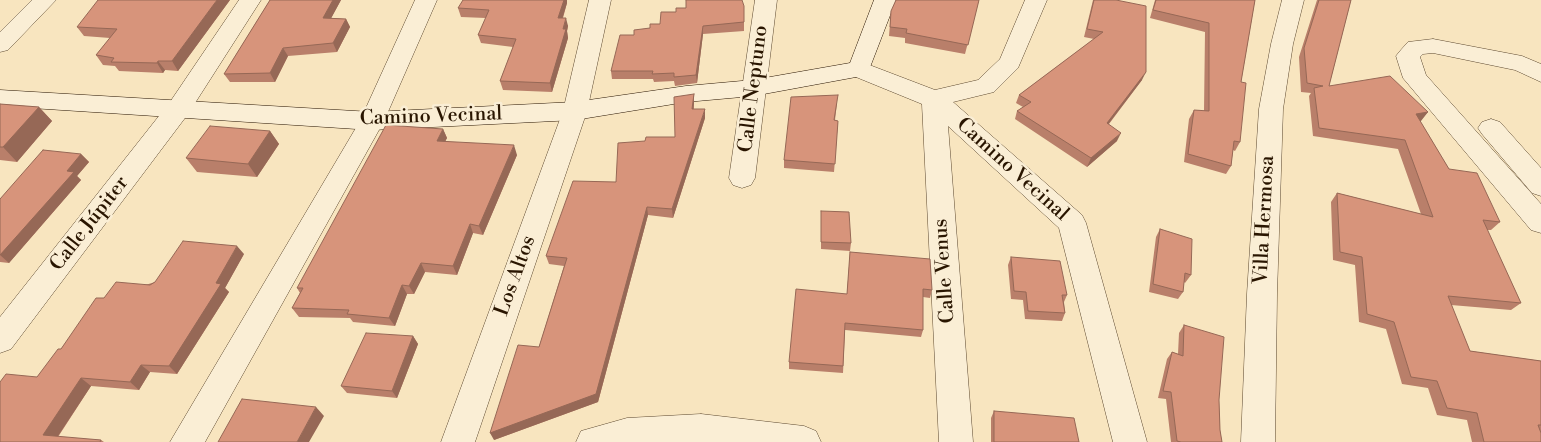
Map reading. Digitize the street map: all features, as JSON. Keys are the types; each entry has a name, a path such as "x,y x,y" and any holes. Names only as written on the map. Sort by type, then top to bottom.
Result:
{"street":[{"path":"0,45 45,0"},
{"name":"Calle Júpiter","path":"0,340 179,108 250,0"},
{"path":"187,442 372,121 426,0"},
{"path":"575,111 600,0"},
{"name":"Calle Neptuno","path":"742,178 766,0"},
{"path":"859,69 885,0"},
{"path":"934,99 986,86 1010,63 1028,24 1036,0"},
{"name":"Villa Hermosa","path":"1258,442 1262,294 1271,109 1282,44 1293,0"},
{"path":"1541,74 1522,64 1433,46 1416,47 1408,56 1415,78 1541,222"},
{"name":"Camino Vecinal","path":"0,98 372,121 575,111 686,94 753,88 859,69 934,99 1072,223 1130,442"},
{"name":"Calle Venus","path":"934,99 956,442"},
{"name":"Los Altos","path":"458,442 575,111"},
{"path":"1490,128 1541,186"},
{"path":"593,442 627,433 701,429 804,442"}],"building":[{"path":"98,0 217,0 172,61 158,61 157,63 111,62 114,58 96,55 117,29 77,27"},
{"path":"270,0 333,0 323,18 346,19 333,43 283,48 270,73 224,74"},
{"path":"463,0 564,0 558,18 566,18 563,29 566,29 550,83 500,81 516,39 478,35 489,10 458,8"},
{"path":"686,0 742,0 744,22 703,26 696,75 674,77 674,73 652,74 653,71 611,71 620,35 634,35 634,30 650,28 650,24 660,24 661,12 676,12 676,8 686,8"},
{"path":"896,0 979,0 968,45 906,33 907,29 890,27 891,11"},
{"path":"1094,0 1116,0 1146,6 1146,72 1107,123 1121,133 1091,158 1017,111 1031,102 1019,95 1103,32 1087,29"},
{"path":"1156,0 1255,0 1241,82 1246,83 1240,142 1234,141 1231,166 1188,154 1194,110 1209,111 1209,23 1153,10"},
{"path":"1319,0 1351,0 1329,86 1390,76 1428,112 1416,114 1449,169 1477,173 1500,222 1483,220 1521,303 1448,296 1470,351 1541,361 1541,425 1538,425 1541,433 1541,442 1484,442 1477,413 1447,408 1437,381 1411,377 1394,322 1367,314 1362,257 1340,252 1337,193 1433,217 1405,140 1319,128 1314,88 1323,86 1307,83 1304,48"},
{"path":"694,94 692,109 705,109 672,209 647,207 596,394 490,433 518,345 539,347 567,258 546,256 573,181 616,182 618,143 645,141 646,137 675,137 674,97"},
{"path":"838,95 834,120 838,121 835,164 784,160 791,97"},
{"path":"0,104 39,107 3,147 0,147"},
{"path":"386,125 443,129 437,141 514,145 479,226 470,224 453,266 421,263 409,286 402,285 389,318 347,314 349,310 292,308 303,288 297,288"},
{"path":"210,126 270,131 248,164 186,158"},
{"path":"43,150 81,154 67,171 74,172 0,255 0,199"},
{"path":"821,211 849,212 851,243 821,242"},
{"path":"1160,229 1192,239 1191,275 1185,273 1183,292 1153,284"},
{"path":"183,241 237,246 216,283 221,284 169,366 141,365 130,382 81,378 43,435 101,440 100,442 0,442 0,382 6,374 37,377 58,349 61,349 96,298 104,298 116,282 150,285 155,282"},
{"path":"850,252 930,259 932,290 923,289 923,330 845,323 843,366 789,362 796,289 847,294"},
{"path":"1011,257 1060,261 1067,295 1062,295 1065,313 1028,311 1026,292 1014,291"},
{"path":"1184,325 1224,337 1219,400 1222,442 1177,441 1171,392 1163,391 1172,352 1183,356"},
{"path":"366,333 413,336 392,391 341,386"},
{"path":"242,399 316,407 297,442 218,442"},
{"path":"994,411 1074,418 1079,442 994,442"}]}
